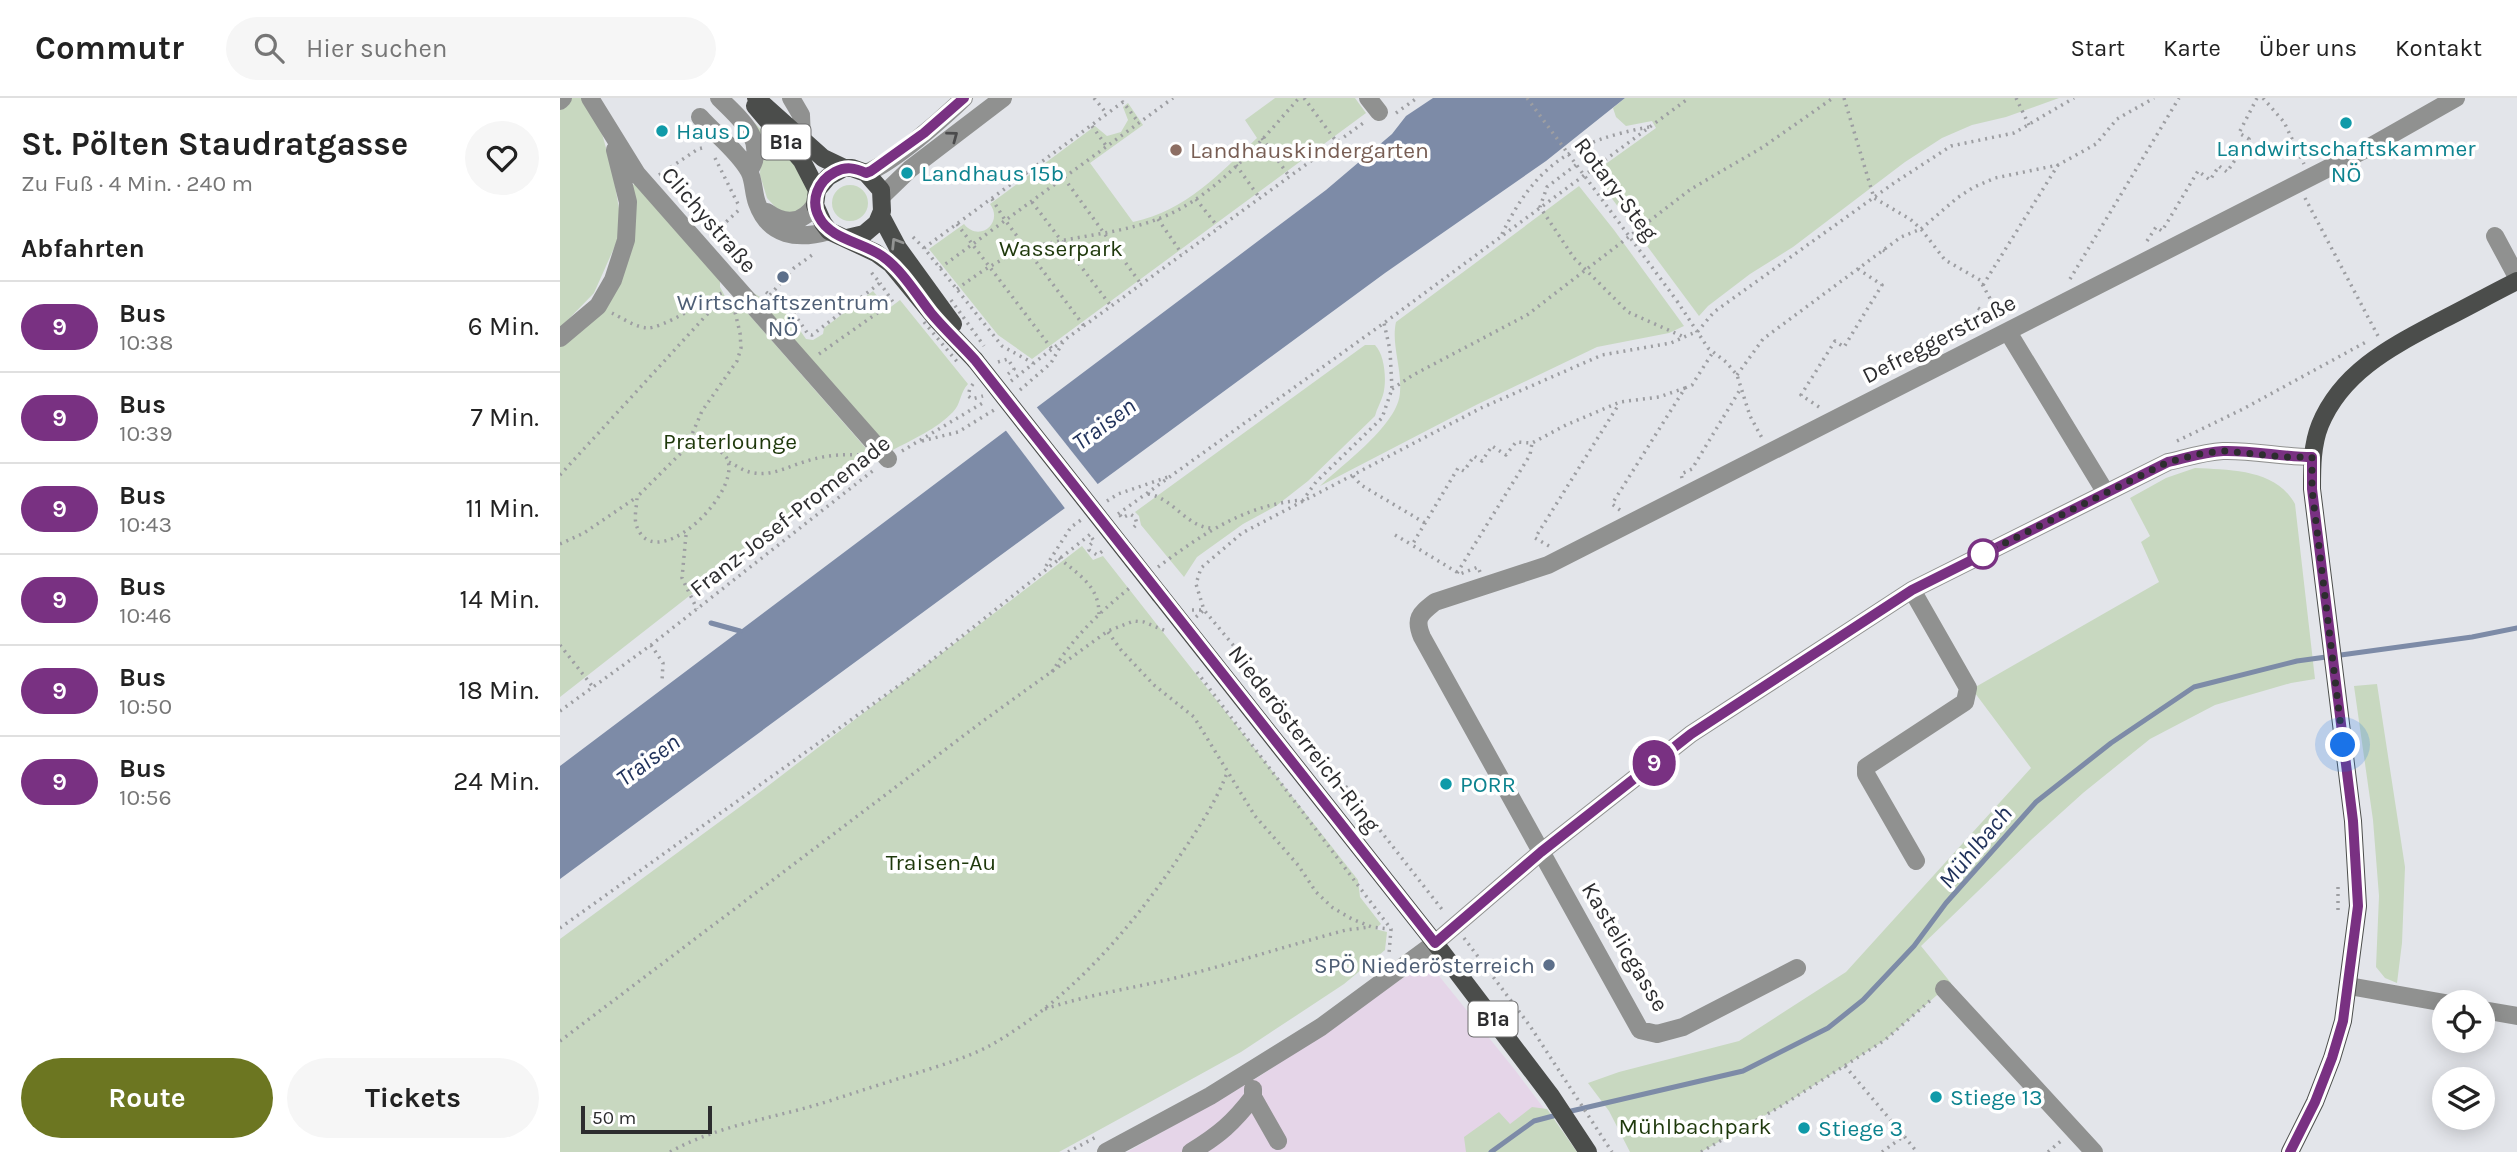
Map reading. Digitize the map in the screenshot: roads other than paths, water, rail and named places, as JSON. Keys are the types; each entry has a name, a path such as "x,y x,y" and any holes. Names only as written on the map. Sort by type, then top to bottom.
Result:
{"main road":[{"name":"B1a","path":"748,98 802,160 816,198 817,215 829,231"},
{"name":"B1a","path":"756,98 822,158 844,168 866,173"},
{"name":"B1a","path":"816,198 828,177 844,168"},
{"path":"848,238 864,234 881,216 882,196 877,185 866,173"},
{"name":"Niederösterreich-Ring","path":"881,216 898,248 939,303 975,360"},
{"name":"Niederösterreich-Ring","path":"829,231 848,238 891,264 937,320 975,360 1435,943 1551,1096 1588,1152"},
{"path":"2290,1152 2315,1102 2343,1021 2358,906 2353,821 2312,489 2312,457 2320,425 2334,399 2380,344 2517,279"}],"street":[{"name":"Clichystraße","path":"590,98 611,137 637,174 888,458"},
{"path":"719,98 752,135 757,146 749,171 752,209 785,234 808,236 829,231"},
{"path":"791,98 801,115 802,139"},
{"path":"866,173 877,168 924,133 964,98"},
{"path":"882,196 910,169 1003,98"},
{"name":"Defreggerstraße","path":"1541,852 1418,626 1421,615 1435,602 1548,565 2304,180 2456,98"},
{"path":"700,117 749,171"},
{"path":"560,338 598,306 613,280 626,240 628,202 611,137"},
{"path":"752,209 786,222 804,218 816,198"},
{"path":"2495,236 2517,279"},
{"path":"2008,332 2106,493"},
{"path":"1106,1152 1210,1096 1321,1027 1435,943 1541,852 1691,734 1912,590 2168,462 2225,451 2312,457"},
{"path":"1912,590 1968,693 1965,702 1866,767 1866,774 1916,861"},
{"name":"Kastelicgasse","path":"1541,852 1640,1030 1657,1034 1683,1027 1797,968"},
{"path":"2349,986 2432,1001"},
{"path":"1944,989 2086,1148"},
{"path":"2495,1012 2517,1016"},
{"path":"1254,1068 1253,1097 1278,1142"},
{"path":"1191,1152 1220,1135 1253,1097"}],"water":[{"name":"Traisen","path":"1433,98 1625,98 1546,161 1385,273 560,879 560,766 1326,190 1392,134 1406,116"}],"waterway":[{"path":"711,623 740,631"},
{"name":"Mühlbach","path":"1567,1112 1743,1071 1828,1028 1863,1000 1914,946 1946,903 2036,802 2111,743 2194,687 2297,661 2472,637 2517,628"},
{"name":"Mühlbach","path":"1491,1152 1534,1121 1557,1115"}],"place":[{"name":"Landwirtschaftskammer NÖ","path":"2346,123"},
{"name":"Haus D","path":"662,131"},
{"name":"Landhauskindergarten","path":"1176,150"},
{"name":"Landhaus 15b","path":"907,173"},
{"name":"Wirtschaftszentrum NÖ","path":"783,277"},
{"name":"PORR","path":"1446,784"},
{"name":"SPÖ Niederösterreich","path":"1549,965"},
{"name":"Stiege 13","path":"1936,1097"},
{"name":"Stiege 3","path":"1804,1128"}],"park label":[{"name":"Wasserpark","path":"1061,248"},
{"name":"Praterlounge","path":"730,441"},
{"name":"Traisen-Au","path":"941,862"},
{"name":"Mühlbachpark","path":"1695,1126"}]}
